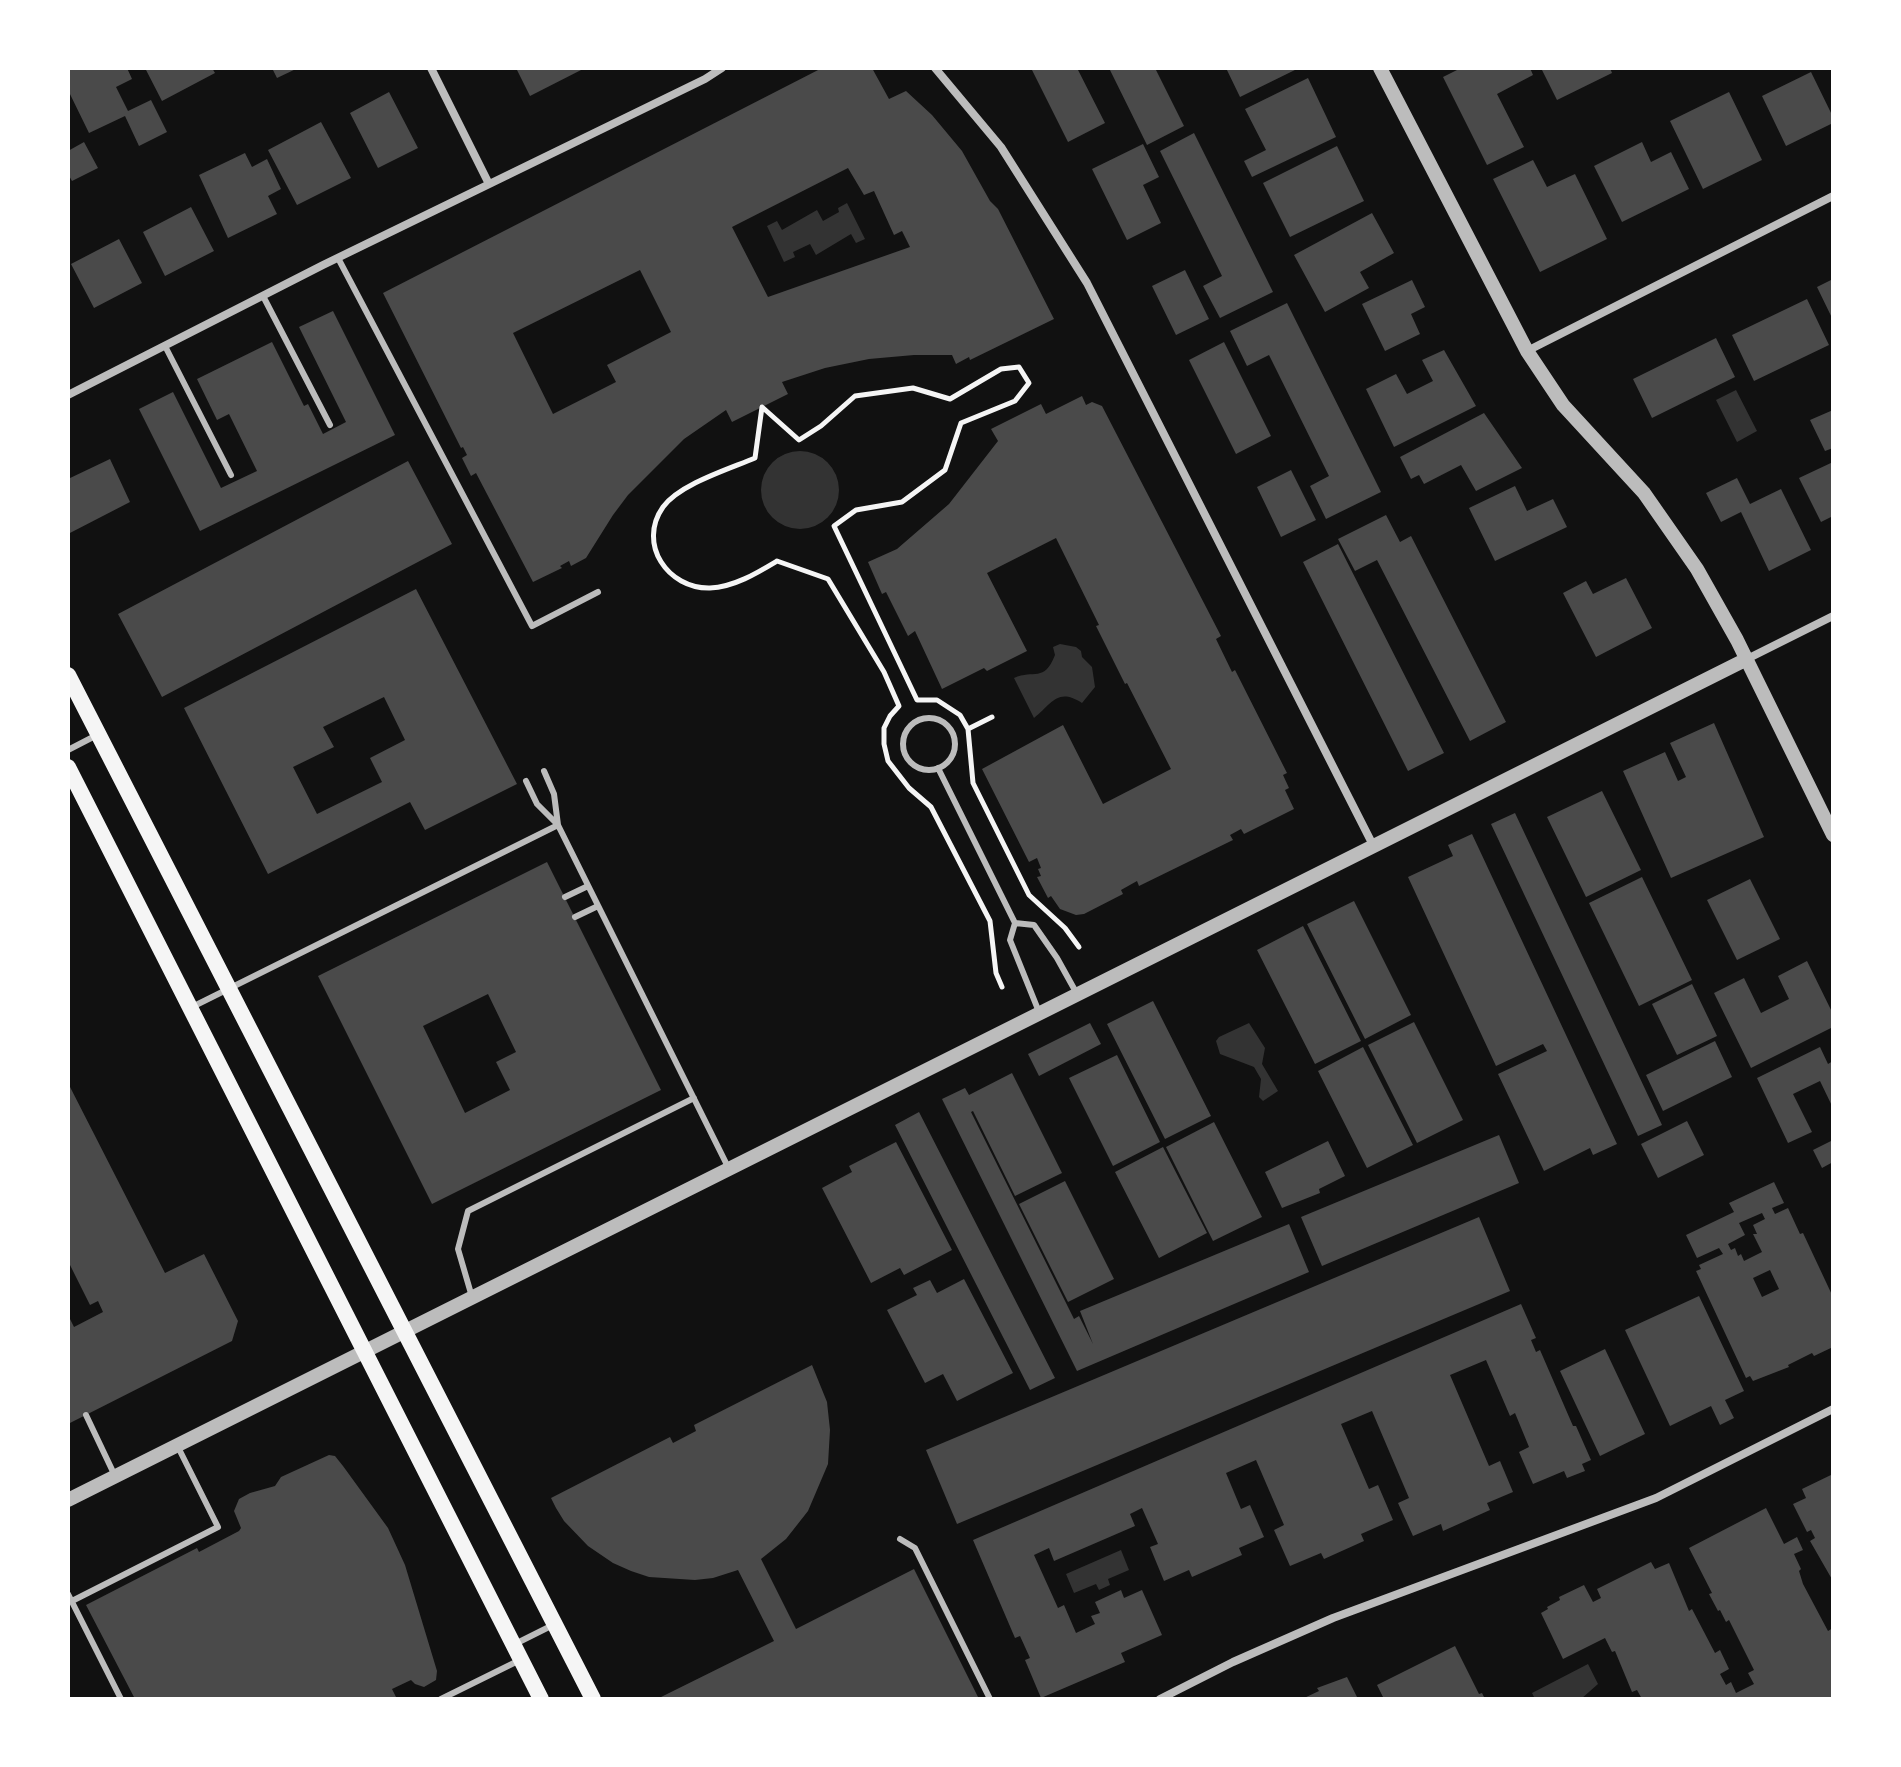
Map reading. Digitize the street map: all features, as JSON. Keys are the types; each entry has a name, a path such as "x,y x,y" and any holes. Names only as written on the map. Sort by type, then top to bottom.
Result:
{"main road":[{"path":"68,675 593,1699"},
{"path":"68,767 541,1699"}],"street":[{"path":"431,68 489,184"},
{"path":"68,395 722,68"},
{"path":"935,68 1001,147 1087,283 1375,847"},
{"path":"1380,68 1527,351 1563,405 1644,493 1697,569 1747,659 1833,835"},
{"path":"1527,351 1833,196"},
{"path":"68,1500 1833,616"},
{"path":"1160,1699 1233,1662 1333,1618 1656,1498 1833,1409"}],"lane":[{"path":"338,258 532,626 598,592"},
{"path":"263,296 330,425"},
{"path":"165,346 231,475"},
{"path":"930,718 946,725 954,740 951,757 938,768 922,769 908,760 904,753 908,730 921,720 930,718"},
{"path":"68,750 98,735"},
{"path":"938,768 1015,923 1010,940 1040,1014"},
{"path":"544,771 554,794 558,825"},
{"path":"526,781 537,804 558,825 729,1169"},
{"path":"190,1008 558,825"},
{"path":"565,897 588,886"},
{"path":"575,917 598,906"},
{"path":"1015,923 1034,925 1078,995"},
{"path":"472,1297 458,1249 468,1211 694,1098"},
{"path":"86,1415 115,1476"},
{"path":"121,1699 70,1598 218,1527 177,1445"},
{"path":"900,1539 915,1548 990,1699"},
{"path":"441,1699 517,1652 555,1624"}],"path":[{"path":"1002,987 996,973 990,921 931,807 909,788 888,761 884,728 899,706 884,672 828,579 777,561 735,582 707,588 680,581 668,574 659,562 654,540 664,506 698,482 755,458 762,407 799,440 821,426 855,396 913,388 950,399 1001,369 1019,367 1029,383 1015,401 961,423 945,470 902,502 856,510 834,526 917,700 937,700 960,715 968,729 973,783 1029,895 1065,928 1079,947"},
{"path":"968,729 992,717"}],"shaded area":[{"path":"847,203 865,239 856,243 851,234 816,255 810,244 793,252 795,257 784,262 767,226 777,221 782,230 817,210 823,221"},
{"path":"1736,390 1757,431 1737,442 1716,400"},
{"path":"800,451 815,454 828,462 836,475 839,490 836,505 828,518 815,526 800,529 785,526 772,518 764,505 761,490 764,475 772,462 785,454"},
{"path":"1060,644 1081,651 1082,657 1092,667 1095,687 1082,703 1061,697 1034,718 1014,678 1038,674 1047,669 1055,655 1053,647"},
{"path":"1249,1023 1265,1048 1262,1064 1278,1091 1263,1101 1259,1097 1261,1079 1254,1067 1220,1054 1216,1041"},
{"path":"1121,1550 1129,1570 1108,1579 1110,1585 1099,1590 1096,1584 1074,1593 1066,1574"},
{"path":"1588,1664 1598,1684 1581,1699 1535,1699 1532,1693"}],"building":[{"path":"68,68 127,68 132,79 116,87 128,111 151,100 167,132 139,146 125,116 89,133 68,90"},
{"path":"145,68 212,68 215,73 162,101"},
{"path":"272,68 298,68 277,78"},
{"path":"516,68 585,68 530,96"},
{"path":"822,68 872,68 889,99 906,91 932,115 962,151 990,201 998,209 1054,319 956,364 952,355 869,359 825,368 782,382 788,394 732,422 726,410 684,439 628,495 586,558 571,566 569,561 560,566 562,568 533,582 476,473 471,476 462,458 467,455 383,293","holes":["848,168 864,195 874,191 894,235 902,231 910,247 768,297 732,227","640,270 671,332 607,365 616,382 553,414 513,333"]},
{"path":"1031,68 1077,68 1105,123 1068,142"},
{"path":"1109,68 1155,68 1184,126 1147,145"},
{"path":"1226,68 1299,68 1240,97"},
{"path":"1461,68 1530,68 1533,75 1497,94 1524,147 1487,165 1443,77"},
{"path":"1541,68 1610,68 1612,73 1557,100"},
{"path":"1811,72 1833,123 1786,146 1762,96"},
{"path":"1308,78 1336,137 1252,177 1244,161 1266,150 1245,109"},
{"path":"389,92 418,148 378,168 350,113"},
{"path":"1729,92 1762,160 1703,189 1670,121"},
{"path":"321,122 351,178 297,205 268,150"},
{"path":"1194,133 1273,292 1220,318 1203,286 1222,276 1160,151"},
{"path":"84,142 98,168 72,181 68,174 68,151"},
{"path":"1642,142 1651,162 1671,152 1689,189 1622,222 1594,166"},
{"path":"1143,144 1159,177 1143,185 1161,223 1127,240 1092,169"},
{"path":"1337,146 1364,201 1290,237 1263,183"},
{"path":"245,153 252,167 267,159 281,189 268,196 277,214 228,238 199,175"},
{"path":"1533,160 1547,187 1575,174 1607,239 1540,272 1493,179"},
{"path":"191,207 214,251 165,276 143,232"},
{"path":"1372,213 1394,253 1360,272 1369,288 1325,312 1294,255"},
{"path":"119,239 142,283 94,308 71,264"},
{"path":"1185,270 1209,319 1176,335 1152,286"},
{"path":"1833,279 1833,320 1817,287"},
{"path":"1412,280 1425,307 1411,314 1420,334 1385,351 1362,304"},
{"path":"1807,299 1829,345 1754,381 1732,335"},
{"path":"1287,303 1381,492 1326,519 1310,486 1329,476 1269,355 1247,366 1230,331"},
{"path":"333,311 395,435 200,531 139,409 173,392 221,488 257,471 229,414 217,420 197,379 272,342 304,406 308,404 323,434 346,422 299,327"},
{"path":"1716,338 1735,377 1652,418 1633,379"},
{"path":"1224,342 1271,436 1236,454 1189,360"},
{"path":"1444,350 1476,406 1394,447 1366,389 1396,374 1407,394 1433,381 1422,360"},
{"path":"1082,396 1086,405 1092,402 1102,406 1221,636 1216,639 1287,773 1283,775 1289,788 1285,790 1294,809 1244,834 1241,829 1230,835 1233,840 1139,886 1137,881 1121,890 1123,894 1076,915 1060,909 1051,896 1048,898 1037,877 1041,876 1038,869 1041,868 1037,858 1029,862 982,769 1063,725 1103,804 1171,769 1096,626 1099,625 1056,538 987,573 1027,651 942,689 915,631 908,636 886,592 882,594 868,562 897,549 949,504 998,441 991,429 1041,404 1046,414"},
{"path":"1833,410 1833,448 1825,451 1810,420"},
{"path":"1484,413 1522,468 1476,491 1461,465 1424,484 1419,475 1411,479 1400,457"},
{"path":"110,459 130,502 68,534 68,479"},
{"path":"408,461 452,544 162,697 118,614"},
{"path":"1833,462 1833,516 1821,522 1799,478"},
{"path":"1291,470 1316,520 1281,537 1257,487"},
{"path":"1737,478 1750,504 1781,489 1811,550 1769,571 1741,512 1721,522 1706,493"},
{"path":"1515,486 1527,511 1553,499 1567,527 1495,561 1469,508"},
{"path":"1386,515 1400,542 1411,536 1506,722 1470,741 1377,560 1355,571 1338,539"},
{"path":"1338,544 1444,753 1408,771 1303,562"},
{"path":"1626,578 1652,628 1596,657 1563,593 1586,581 1593,594"},
{"path":"416,589 517,784 425,830 410,802 268,874 184,708","holes":["384,697 405,740 370,758 382,782 317,814 293,767 334,747 323,727"]},
{"path":"1714,723 1764,837 1671,878 1623,771 1665,752 1678,781 1686,777 1670,743"},
{"path":"1602,791 1641,870 1586,897 1547,817"},
{"path":"1515,813 1662,1125 1638,1136 1491,824"},
{"path":"1472,834 1617,1144 1593,1155 1590,1148 1544,1171 1498,1074 1547,1051 1543,1044 1496,1066 1408,877 1453,856 1448,845"},
{"path":"547,862 661,1090 432,1204 318,976","holes":["488,994 516,1052 496,1062 510,1090 465,1113 423,1026"]},
{"path":"1642,877 1692,980 1639,1006 1589,903"},
{"path":"1750,879 1780,939 1737,960 1707,900"},
{"path":"1354,901 1411,1015 1365,1039 1307,924"},
{"path":"1303,926 1361,1041 1315,1064 1257,950"},
{"path":"1807,961 1833,1014 1833,1027 1751,1068 1714,993 1744,978 1761,1013 1789,999 1778,976"},
{"path":"1692,984 1717,1036 1677,1055 1652,1004"},
{"path":"1153,1001 1211,1116 1165,1139 1107,1024"},
{"path":"1414,1022 1463,1120 1417,1143 1368,1045"},
{"path":"1090,1023 1101,1044 1039,1076 1028,1054"},
{"path":"1715,1041 1732,1077 1663,1111 1646,1075"},
{"path":"1363,1047 1413,1145 1367,1168 1318,1071"},
{"path":"1820,1047 1828,1064 1833,1061 1833,1108 1820,1081 1793,1094 1812,1132 1788,1143 1757,1078"},
{"path":"1117,1055 1160,1142 1113,1166 1069,1078"},
{"path":"1012,1073 1062,1173 1015,1196 971,1112 1074,1319 1079,1316 1093,1344 1080,1311 1289,1224 1309,1272 1077,1371 942,1099 965,1088 969,1095"},
{"path":"68,1083 165,1273 204,1254 238,1321 232,1341 68,1424 68,1320 74,1327 103,1312 98,1301 90,1305 68,1261"},
{"path":"919,1112 1055,1378 1030,1390 895,1125"},
{"path":"1687,1121 1704,1155 1658,1178 1641,1144"},
{"path":"1214,1122 1262,1217 1213,1241 1166,1147"},
{"path":"1499,1135 1519,1183 1322,1266 1301,1217"},
{"path":"1833,1140 1833,1162 1822,1168 1813,1150"},
{"path":"1328,1141 1345,1176 1319,1189 1320,1193 1282,1208 1265,1172"},
{"path":"896,1142 952,1250 904,1275 900,1268 871,1283 822,1188 852,1172 849,1166"},
{"path":"1163,1147 1207,1233 1159,1258 1115,1172"},
{"path":"1065,1181 1114,1279 1068,1302 1019,1204"},
{"path":"1774,1182 1784,1203 1772,1208 1775,1214 1788,1208 1833,1297 1833,1347 1814,1356 1812,1353 1789,1367 1753,1381 1750,1376 1746,1378 1696,1271 1701,1269 1699,1265 1723,1254 1719,1248 1697,1258 1686,1235 1734,1212 1729,1203","holes":["1762,1213 1765,1219 1753,1225 1757,1234 1753,1234 1762,1252 1744,1261 1741,1254 1738,1256 1735,1248 1731,1250 1728,1244 1745,1235 1739,1223","1770,1270 1779,1289 1762,1297 1753,1278"]},
{"path":"1479,1217 1510,1291 957,1524 926,1450"},
{"path":"964,1279 1013,1373 957,1401 943,1374 925,1383 887,1310 917,1295 913,1288 930,1280 937,1293"},
{"path":"1699,1296 1744,1391 1725,1400 1734,1418 1720,1425 1711,1406 1670,1426 1625,1330"},
{"path":"1521,1304 1536,1338 1531,1340 1536,1352 1540,1350 1591,1460 1582,1464 1585,1471 1567,1478 1564,1471 1533,1484 1519,1452 1529,1447 1515,1413 1510,1416 1486,1360 1450,1375 1489,1466 1500,1461 1513,1492 1487,1503 1490,1510 1443,1531 1441,1524 1413,1536 1398,1503 1409,1498 1372,1411 1341,1424 1369,1489 1378,1485 1393,1520 1361,1534 1364,1541 1324,1559 1321,1553 1290,1566 1274,1530 1284,1525 1256,1460 1226,1473 1241,1509 1250,1505 1264,1537 1239,1548 1242,1555 1192,1577 1189,1570 1164,1581 1150,1547 1158,1544 1142,1508 1130,1514 1135,1526 1054,1561 1049,1548 1034,1555 1058,1608 1064,1605 1076,1633 1095,1624 1091,1616 1100,1613 1095,1602 1121,1590 1124,1598 1142,1590 1162,1635 1121,1653 1125,1662 1041,1698 1025,1660 1030,1658 1020,1636 1015,1638 973,1540"},
{"path":"1605,1349 1645,1434 1600,1456 1560,1371"},
{"path":"812,1365 827,1402 830,1430 828,1464 808,1511 786,1539 761,1559 796,1629 914,1569 979,1699 657,1699 774,1641 738,1570 695,1580 649,1577 631,1571 588,1546 564,1521 551,1498 670,1437 673,1443 696,1431 694,1425"},
{"path":"329,1455 335,1456 388,1528 405,1565 437,1671 436,1680 424,1687 411,1680 392,1689 397,1699 135,1699 86,1605 197,1548 199,1552 239,1531 241,1528 234,1511 239,1499 275,1486 281,1477"},
{"path":"1833,1474 1833,1581 1810,1541 1815,1538 1811,1530 1807,1532 1793,1504 1806,1498 1802,1489"},
{"path":"1766,1508 1784,1544 1797,1537 1803,1550 1794,1554 1803,1584 1828,1631 1833,1628 1833,1699 1642,1699 1637,1690 1632,1692 1615,1651 1612,1652 1605,1638 1563,1659 1541,1613 1547,1607 1560,1600 1559,1597 1584,1585 1593,1602 1601,1598 1597,1589 1651,1562 1655,1569 1669,1563 1689,1611 1692,1609 1715,1653 1720,1650 1729,1669 1720,1674 1726,1685 1731,1682 1736,1693 1754,1684 1748,1673 1754,1670 1729,1620 1726,1622 1718,1611 1689,1548"},
{"path":"1455,1646 1479,1694 1482,1693 1485,1699 1384,1699 1377,1685"},
{"path":"1347,1677 1358,1699 1302,1699 1319,1691 1317,1688"}]}
